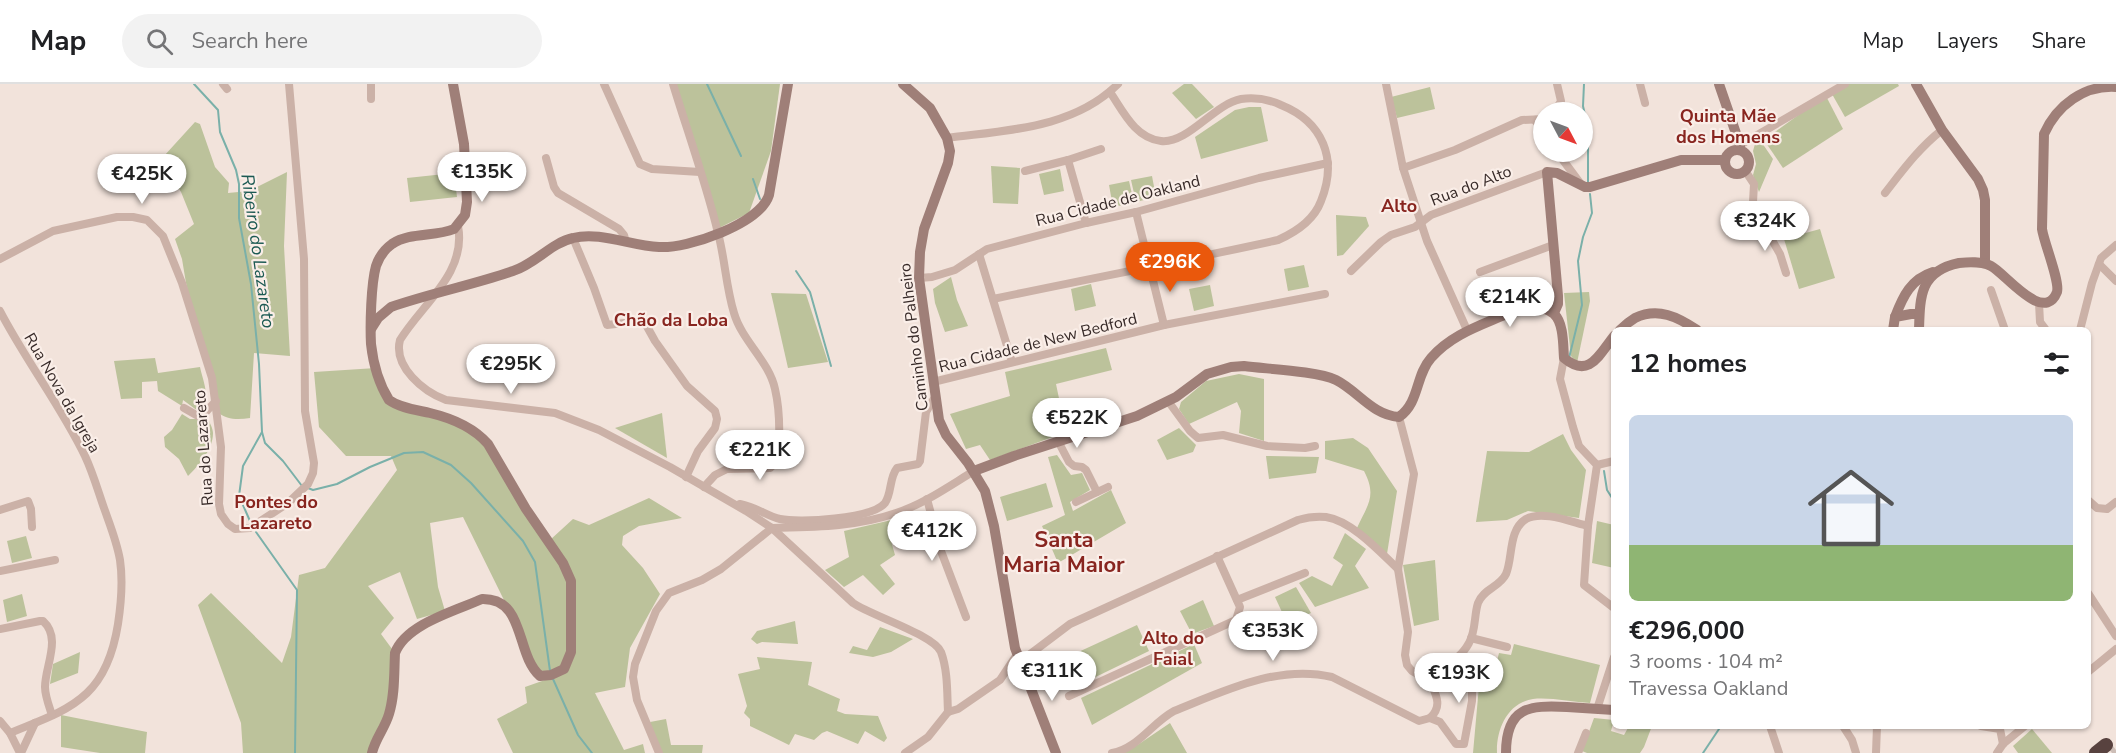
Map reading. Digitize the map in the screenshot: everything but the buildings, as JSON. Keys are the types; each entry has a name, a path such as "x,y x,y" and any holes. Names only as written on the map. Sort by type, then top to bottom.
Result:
{"street":[{"path":"223,84 227,89 229,84"},
{"name":"Rua do Lazareto","path":"0,259 53,231 117,217 147,220 163,236 182,283 212,378 220,447 219,504 221,514 235,529 250,528 296,497 308,484 314,463 305,411 304,259 290,84"},
{"path":"371,84 371,99"},
{"path":"372,753 393,703 395,653 402,639 413,630 482,599 497,601 507,608 513,618 537,674 542,677 564,669 571,652 572,589 568,573 526,509 488,444 470,428 389,400 376,368 371,329 376,267 382,254 390,245 403,238 450,231 458,226 465,215 466,169 461,123 453,84"},
{"path":"604,84 640,164 652,169 700,172"},
{"path":"673,84 718,233 737,324 771,376 777,403 779,448 775,464 770,468 727,469 715,475 704,488"},
{"path":"371,329 387,310 407,301 516,270 573,237 589,237 651,247 672,247 718,233 755,215 767,202 777,158 788,84"},
{"path":"903,84 930,108 947,138 1047,124 1079,111 1110,92 1118,84"},
{"path":"1386,84 1403,168 1427,241 1467,330"},
{"path":"1557,84 1560,102"},
{"path":"1640,84 1645,103"},
{"path":"1719,84 1740,147 1749,159 1746,171 1736,175 1727,170 1725,160 1727,154 1740,147 1845,84"},
{"path":"1916,84 1942,130 1978,179 1983,190 1985,263"},
{"path":"1893,327 1895,317 1909,288 1925,275 1951,265 1968,262 1985,263 1993,267 2029,298 2039,303 2052,299 2058,284 2042,229 2044,134 2049,123 2075,98 2088,90 2102,86 2116,87"},
{"path":"993,298 1278,240 1303,226 1321,203 1327,184 1328,163 1323,143 1316,129 1292,109 1273,101 1256,98 1238,100 1181,136 1162,141 1140,133 1130,123 1110,92"},
{"path":"1403,168 1455,150 1522,120 1533,119"},
{"path":"1885,193 1911,159 1942,130"},
{"name":"Caminho do Palheiro","path":"947,138 950,151 948,163 924,229 919,278 939,420 946,435 974,471 985,491 990,508 1013,642 1056,753"},
{"path":"1025,171 1101,149"},
{"path":"546,158 554,187 558,193 620,229 626,242"},
{"path":"1068,160 1086,223"},
{"path":"1554,314 1558,296 1547,171 1557,173 1590,188 1681,160 1725,160"},
{"path":"1564,162 1581,184"},
{"name":"Rua Cidade de Oakland","path":"919,278 955,270 987,249 1136,212 1258,178 1328,163"},
{"name":"Rua do Alto","path":"1351,271 1381,242 1392,235 1415,227 1431,215 1547,171"},
{"path":"1746,171 1754,184 1753,202 1756,212 1774,240 1786,273"},
{"path":"1136,212 1164,325"},
{"path":"458,226 460,248 438,293 404,334 399,345 398,350 406,369 414,379 430,393 446,400 547,412 575,419 686,477 772,528 853,603 866,612 925,636 934,643 941,651 946,673 948,712"},
{"path":"573,237 607,325 645,322 655,341 687,386 715,411 717,418 715,428 699,450 686,477"},
{"path":"1480,272 1553,245"},
{"path":"2081,327 2101,258 2116,245"},
{"path":"979,254 1012,362"},
{"path":"2099,264 2116,281"},
{"path":"1919,327 1922,289 1929,278 1940,270"},
{"path":"1991,290 2004,327"},
{"name":"Rua Cidade de New Bedford","path":"933,382 1164,325 1325,294"},
{"path":"373,301 387,310"},
{"path":"2039,303 2040,322 2044,327"},
{"path":"659,753 637,700 633,676 634,664 657,611 669,593 702,580 721,569 772,528 844,526 897,513 927,499 974,471 1137,416 1168,401 1208,374 1231,367 1244,366 1322,376 1335,380 1375,410 1387,416 1399,417 1412,405 1428,361 1440,348 1467,330 1527,306 1541,308 1554,314 1560,325 1564,358 1560,380 1579,446 1597,465"},
{"name":"Rua Nova da Igreja","path":"0,311 67,421 86,458 116,543 120,562 119,614 112,651 105,669 86,694 73,704 10,733"},
{"path":"1624,327 1635,318 1657,314 1675,316 1692,327"},
{"path":"1895,317 1919,314"},
{"path":"1564,358 1580,368 1587,366 1596,359 1611,340"},
{"path":"730,502 754,507 781,520 839,519 878,508 886,501 892,477 897,468 918,464 920,461 926,412 935,397"},
{"path":"184,408 202,416 216,401"},
{"path":"1168,401 1190,431 1198,438 1223,435 1267,446 1305,448 1316,446"},
{"path":"1112,753 1126,750 1161,718 1174,711 1274,675 1317,674 1332,677 1419,721 1430,718 1435,713 1438,700 1430,681 1412,671 1407,665 1405,655 1408,632 1398,569 1414,474 1399,417"},
{"path":"1058,441 1069,462 1086,470 1097,492"},
{"path":"1597,465 1611,462"},
{"path":"1597,465 1588,526 1584,585 1611,606"},
{"path":"1076,502 1108,487"},
{"path":"927,499 941,551 966,616"},
{"path":"0,510 28,501 32,527"},
{"path":"2091,502 2097,507 2107,509 2116,502"},
{"path":"905,753 928,737 948,712 958,709 1000,680 1019,657 1070,624 1298,520 1314,516 1338,520 1375,547 1398,569"},
{"path":"1430,681 1460,655 1471,638 1478,600 1504,578 1514,536 1522,523 1527,519 1540,516 1588,526"},
{"path":"1069,696 1236,620 1240,611 1237,600 1217,556"},
{"path":"0,571 55,560"},
{"path":"1237,600 1305,573"},
{"path":"2091,598 2116,636"},
{"path":"0,629 40,621 50,628 51,660 45,687 52,715"},
{"path":"1471,638 1507,647"},
{"path":"2091,669 2116,648"},
{"path":"1430,718 1440,722 1456,744 1464,744 1472,692 1460,655"},
{"path":"1597,709 1611,666"},
{"path":"1506,753 1510,724 1528,709 1540,706 1611,710"},
{"path":"0,721 10,733 20,753"},
{"path":"20,753 35,723"},
{"path":"1771,729 1779,753"},
{"path":"1845,729 1852,740 1856,753"},
{"path":"1876,753 1877,729"},
{"path":"2000,729 2003,744"},
{"path":"1997,753 2003,744 2021,729"},
{"path":"1578,753 1586,733"}],"green space":[{"path":"676,84 780,84 771,151 749,213 719,228"},
{"path":"1184,84 1192,84 1214,107 1196,119 1172,93"},
{"path":"1849,84 1898,84 1899,86 1845,117 1832,94"},
{"path":"1430,87 1435,109 1397,118 1391,97"},
{"path":"1827,98 1843,129 1783,168 1764,140 1808,108"},
{"path":"1261,107 1268,141 1201,159 1195,137 1235,110"},
{"path":"195,122 200,124 215,167 229,183 228,193 249,191 287,172 284,246 290,356 254,353 250,418 233,419 217,412 182,259 175,239 194,224 181,192 163,162 164,156"},
{"path":"1760,140 1773,159 1759,192 1753,175 1756,164 1753,151 1755,144"},
{"path":"991,166 1020,168 1018,204 993,203"},
{"path":"1060,169 1064,191 1044,195 1039,174"},
{"path":"454,173 457,197 410,202 407,178"},
{"path":"1152,176 1156,197 1136,202 1131,180"},
{"path":"1129,181 1134,203 1113,207 1109,185"},
{"path":"1336,215 1366,217 1369,226 1343,255 1337,256"},
{"path":"1820,229 1835,278 1799,289 1784,239"},
{"path":"1304,265 1309,287 1288,291 1284,269"},
{"path":"951,277 957,300 968,326 945,332 935,303 933,289"},
{"path":"1091,284 1096,306 1075,311 1071,289"},
{"path":"1210,285 1214,306 1194,311 1189,289"},
{"path":"1589,292 1590,301 1577,363 1571,356 1564,293"},
{"path":"771,293 806,294 828,362 788,368"},
{"path":"1106,348 1112,370 1056,384 1066,432 990,460 980,445 966,449 950,414 1010,396 1005,372"},
{"path":"155,358 158,373 200,367 206,395 202,411 198,411 183,400 182,406 158,391 157,381 142,382 142,398 121,399 114,361"},
{"path":"376,368 387,397 480,435 550,540 573,519 589,525 649,498 682,518 639,526 623,536 622,545 643,568 660,594 630,648 625,687 595,693 624,750 643,744 645,753 513,753 497,719 527,703 525,687 562,674 542,677 463,517 430,523 438,587 445,611 417,619 400,572 368,586 394,618 381,634 395,653 393,703 372,753 243,753 241,723 198,605 211,593 282,663 291,637 299,575 325,568 397,470 391,456 346,456 319,427 314,372"},
{"path":"1239,374 1264,379 1264,441 1239,433 1241,411 1237,402 1189,424 1179,409 1181,402 1206,381"},
{"path":"662,413 667,458 615,428"},
{"path":"182,414 190,419 208,419 213,431 208,451 188,476 179,459 165,447 164,437 172,430"},
{"path":"1179,428 1196,445 1193,452 1167,460 1157,440"},
{"path":"1563,434 1571,450 1586,470 1579,518 1528,511 1507,520 1476,522 1487,451 1529,452"},
{"path":"1353,438 1368,448 1397,491 1387,554 1357,528 1370,494 1364,471 1325,459 1325,441"},
{"path":"1057,455 1071,475 1082,473 1090,490 1070,502 1073,511 1111,490 1126,523 1058,563 1042,526 1065,515 1048,457"},
{"path":"1266,456 1319,457 1316,473 1269,479"},
{"path":"1046,483 1053,507 1007,521 1000,497"},
{"path":"911,510 914,533 891,541 895,555 880,565 895,584 883,595 863,575 844,587 825,570 849,557 844,531 896,519"},
{"path":"1597,521 1611,524 1611,567 1592,563"},
{"path":"1345,533 1366,549 1355,566 1369,588 1315,607 1299,583 1312,576 1332,586 1343,565 1333,558"},
{"path":"26,536 32,558 12,563 7,541"},
{"path":"1435,560 1439,620 1414,626 1403,565"},
{"path":"1296,587 1311,613 1287,623 1275,597"},
{"path":"22,594 27,616 7,622 3,600"},
{"path":"1203,600 1214,626 1192,634 1180,611"},
{"path":"1245,614 1259,618 1266,636 1246,647 1236,627 1243,621"},
{"path":"795,621 798,644 762,642 757,644 751,639 757,631"},
{"path":"1137,625 1149,651 1075,687 1061,660"},
{"path":"880,627 913,639 891,652 873,657 849,653 853,646 867,650"},
{"path":"1194,644 1202,663 1092,725 1081,698"},
{"path":"1514,644 1600,665 1590,703 1546,699 1524,702 1516,706 1505,719 1499,735 1497,753 1473,753 1479,686 1490,688 1499,653 1511,655"},
{"path":"80,652 78,673 50,684 53,664"},
{"path":"757,657 812,662 808,685 840,699 837,711 845,714 878,716 887,738 884,742 865,731 858,744 827,731 814,740 795,734 789,745 750,726 750,719 744,713 747,706 738,674 760,669"},
{"path":"61,715 147,732 145,753 100,753 61,747"},
{"path":"1594,718 1611,720 1611,731 1624,735 1627,729 1651,729 1640,753 1587,753 1582,751"},
{"path":"666,719 671,745 703,745 702,753 661,753 650,722"},
{"path":"1170,723 1187,753 1121,753 1139,744"},
{"path":"2032,729 2052,753 2018,753 2013,746"}],"waterway":[{"name":"Ribeiro do Lazareto","path":"194,84 218,110 220,132 236,170 239,184 239,218 251,284 259,364 262,432 243,466 239,496 250,521"},
{"path":"707,84 741,156"},
{"path":"1584,84 1583,106 1588,129 1588,182"},
{"path":"753,179 760,199"},
{"path":"1569,358 1582,305 1578,261 1583,237 1592,213 1590,194"},
{"path":"796,271 810,292 831,366"},
{"name":"Ribeiro do Lazareto","path":"262,432 265,443 283,461 302,486"},
{"name":"Ribeiro do Lazareto","path":"308,488 313,490 337,484 404,453 423,452 451,465 471,483 523,541 535,562 550,671"},
{"path":"1604,471 1607,490 1611,496"},
{"name":"Ribeiro do Lazareto","path":"256,532 297,590 295,753"},
{"name":"Ribeiro do Lazareto","path":"553,679 578,735 592,753"},
{"path":"1703,753 1719,729"}],"tunnel":[{"path":"2112,753 2116,750"}],"district":[{"name":"Quinta Mãe dos Homens","path":"1728,126"},
{"name":"Alto","path":"1399,206"},
{"name":"Chão da Loba","path":"671,320"},
{"name":"Pontes do Lazareto","path":"276,512"},
{"name":"Santa Maria Maior","path":"1064,552"},
{"name":"Alto do Faial","path":"1173,648"}]}
